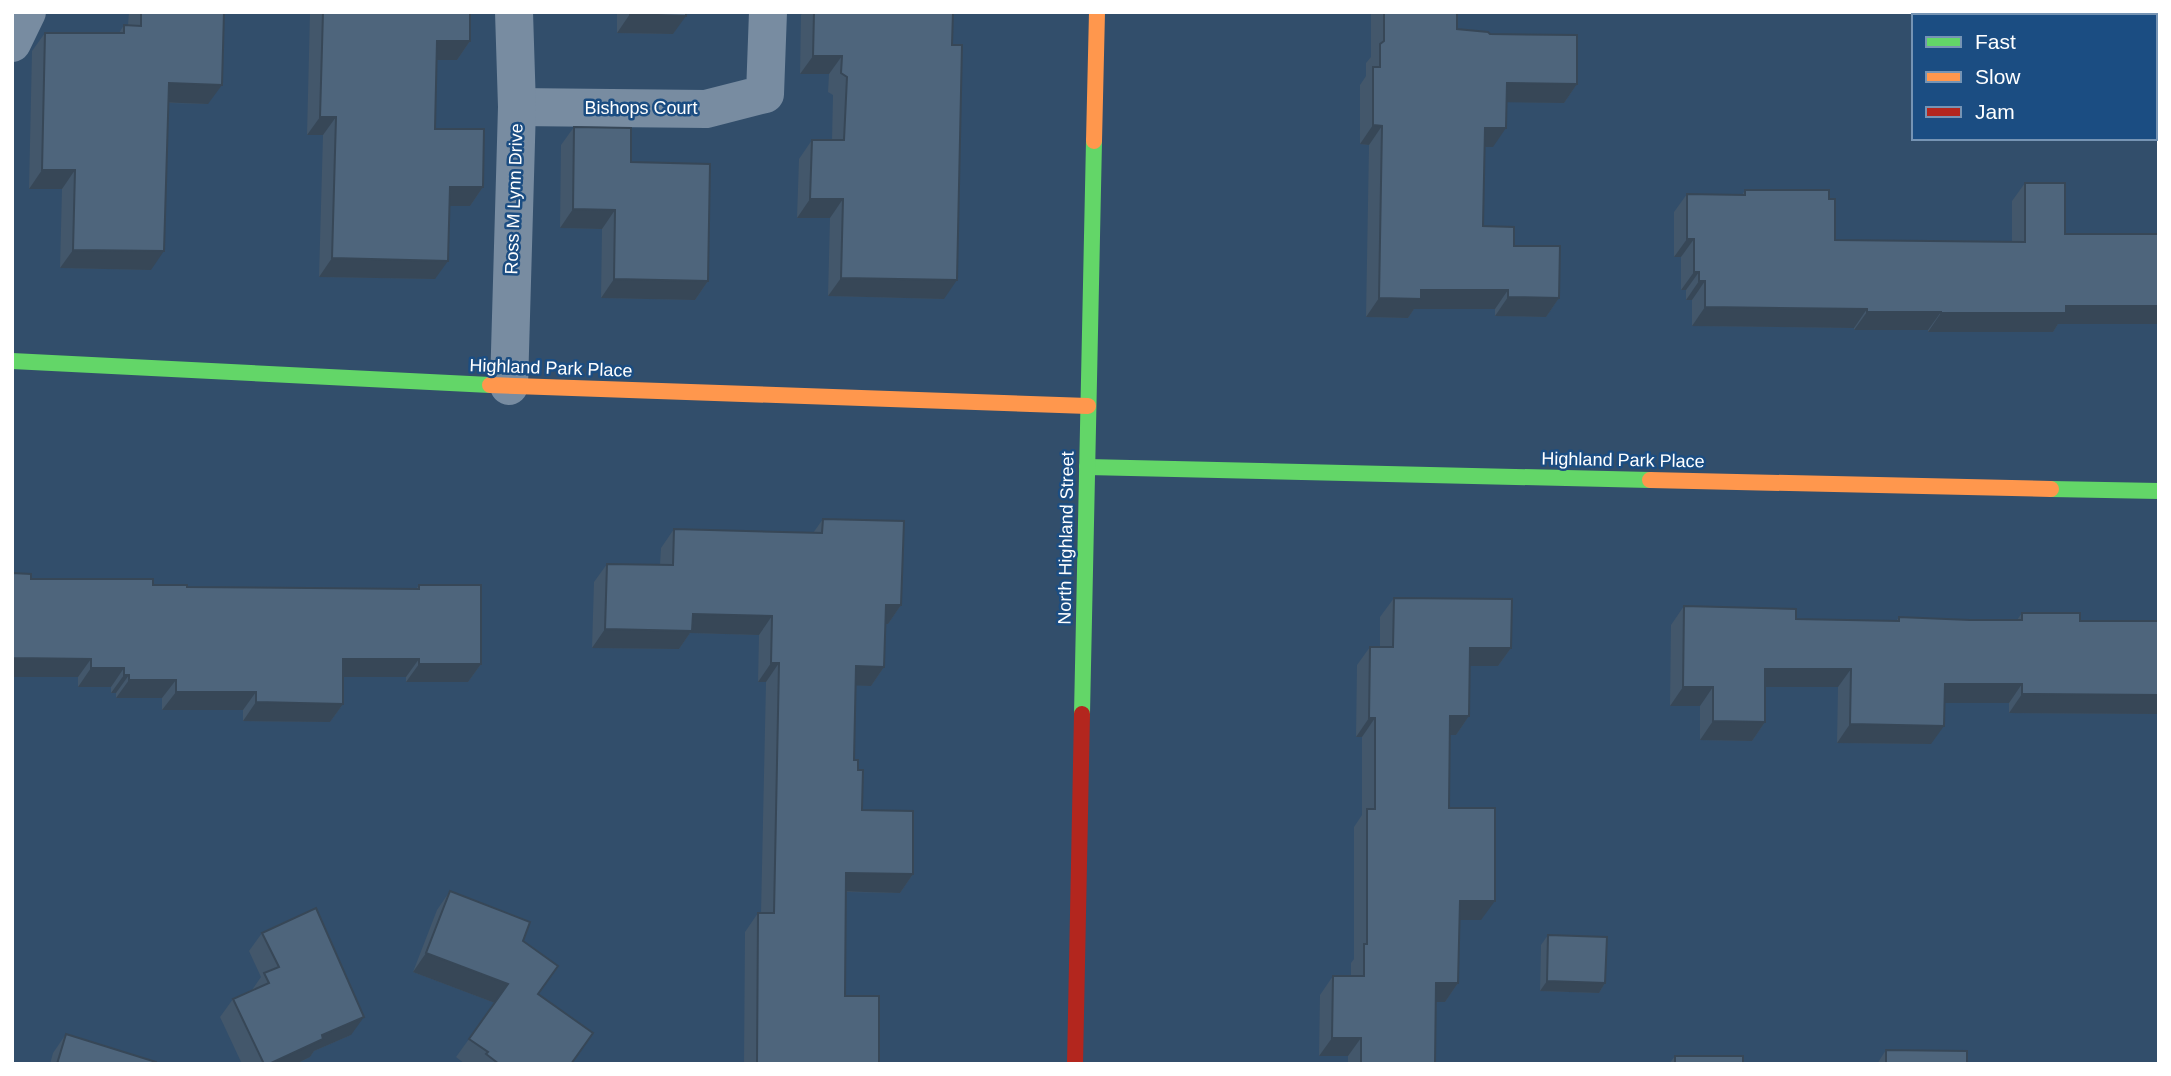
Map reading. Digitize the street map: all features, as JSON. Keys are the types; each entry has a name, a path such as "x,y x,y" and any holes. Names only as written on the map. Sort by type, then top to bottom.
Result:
{"street":[{"path":"12,43 27,12"},
{"name":"Ross M Lynn Drive","path":"509,386 517,107 514,12"},
{"name":"Bishops Court","path":"517,107 706,109 765,94 768,12"},
{"name":"North Highland Street","path":"1074,1064 1097,12"},
{"name":"Highland Park Place","path":"12,361 509,386 1088,406"},
{"name":"Highland Park Place","path":"1087,467 2159,491"}],"building":[{"path":"141,12 224,12 222,85 169,83 164,251 73,250 75,170 42,170 45,33 124,33 124,25 141,26"},
{"path":"323,12 470,12 470,41 437,41 435,129 484,129 483,187 450,187 448,261 332,258 336,117 320,117"},
{"path":"686,12 686,16 630,14"},
{"path":"814,12 953,12 952,45 962,45 957,280 841,278 843,199 810,199 812,140 844,140 847,77 841,73 842,56 813,56"},
{"path":"1384,12 1457,12 1457,29 1490,34 1577,35 1577,84 1507,83 1506,128 1485,128 1483,226 1514,227 1514,246 1560,246 1559,298 1508,297 1508,290 1421,290 1421,299 1379,298 1382,126 1373,125 1373,67 1380,67 1380,44 1384,41"},
{"path":"574,127 631,128 631,162 710,164 708,281 614,279 615,210 573,209"},
{"path":"2025,183 2065,183 2065,234 2159,234 2159,306 2066,306 2066,313 1867,312 1867,309 1705,307 1705,281 1699,281 1699,272 1694,272 1694,239 1687,239 1687,194 1745,195 1745,190 1829,190 1829,199 1835,199 1835,240 2025,242"},
{"path":"823,519 904,521 901,605 886,605 884,667 856,666 854,760 858,760 858,770 863,770 862,810 913,811 913,874 846,873 845,996 879,996 879,1064 757,1064 758,913 774,913 779,663 771,663 772,616 693,614 692,631 605,629 607,564 673,565 674,529 822,533"},
{"path":"12,573 31,574 31,579 153,579 153,585 187,587 419,589 419,585 481,585 481,664 419,664 419,659 343,659 343,704 256,702 256,692 176,692 176,680 129,680 129,675 124,675 124,668 91,668 91,659 12,658"},
{"path":"1394,598 1512,599 1511,648 1470,648 1469,716 1450,716 1449,808 1495,808 1495,901 1460,901 1458,983 1436,983 1435,1064 1361,1064 1361,1038 1332,1038 1333,976 1364,976 1364,944 1367,944 1367,809 1375,809 1375,718 1369,718 1370,647 1393,647"},
{"path":"1684,606 1796,609 1796,619 1899,621 1899,617 2022,620 2022,613 2080,613 2080,621 2159,621 2159,695 2022,694 2022,684 1945,684 1944,726 1850,724 1851,669 1765,669 1765,722 1713,721 1713,687 1683,687"},
{"path":"450,891 530,922 523,941 558,966 538,994 593,1033 571,1064 499,1064 486,1054 488,1052 469,1039 508,984 426,953"},
{"path":"316,908 364,1017 322,1035 323,1039 264,1064 233,999 269,983 264,973 279,967 262,933"},
{"path":"1548,935 1607,937 1605,983 1547,981"},
{"path":"66,1034 156,1062 156,1064 57,1064"},
{"path":"1886,1050 1967,1051 1967,1064 1886,1064"},
{"path":"1675,1056 1743,1056 1743,1064 1675,1064"}],"traffic: fast":[{"path":"1082,714 1094,141"},
{"path":"12,361 490,385"},
{"path":"1087,467 1650,480"},
{"path":"2051,489 2159,491"}],"traffic: slow":[{"path":"1094,141 1097,12"},
{"path":"490,385 1088,406"},
{"path":"1650,480 2051,489"}],"traffic: jam":[{"path":"1075,1064 1082,714"}]}
